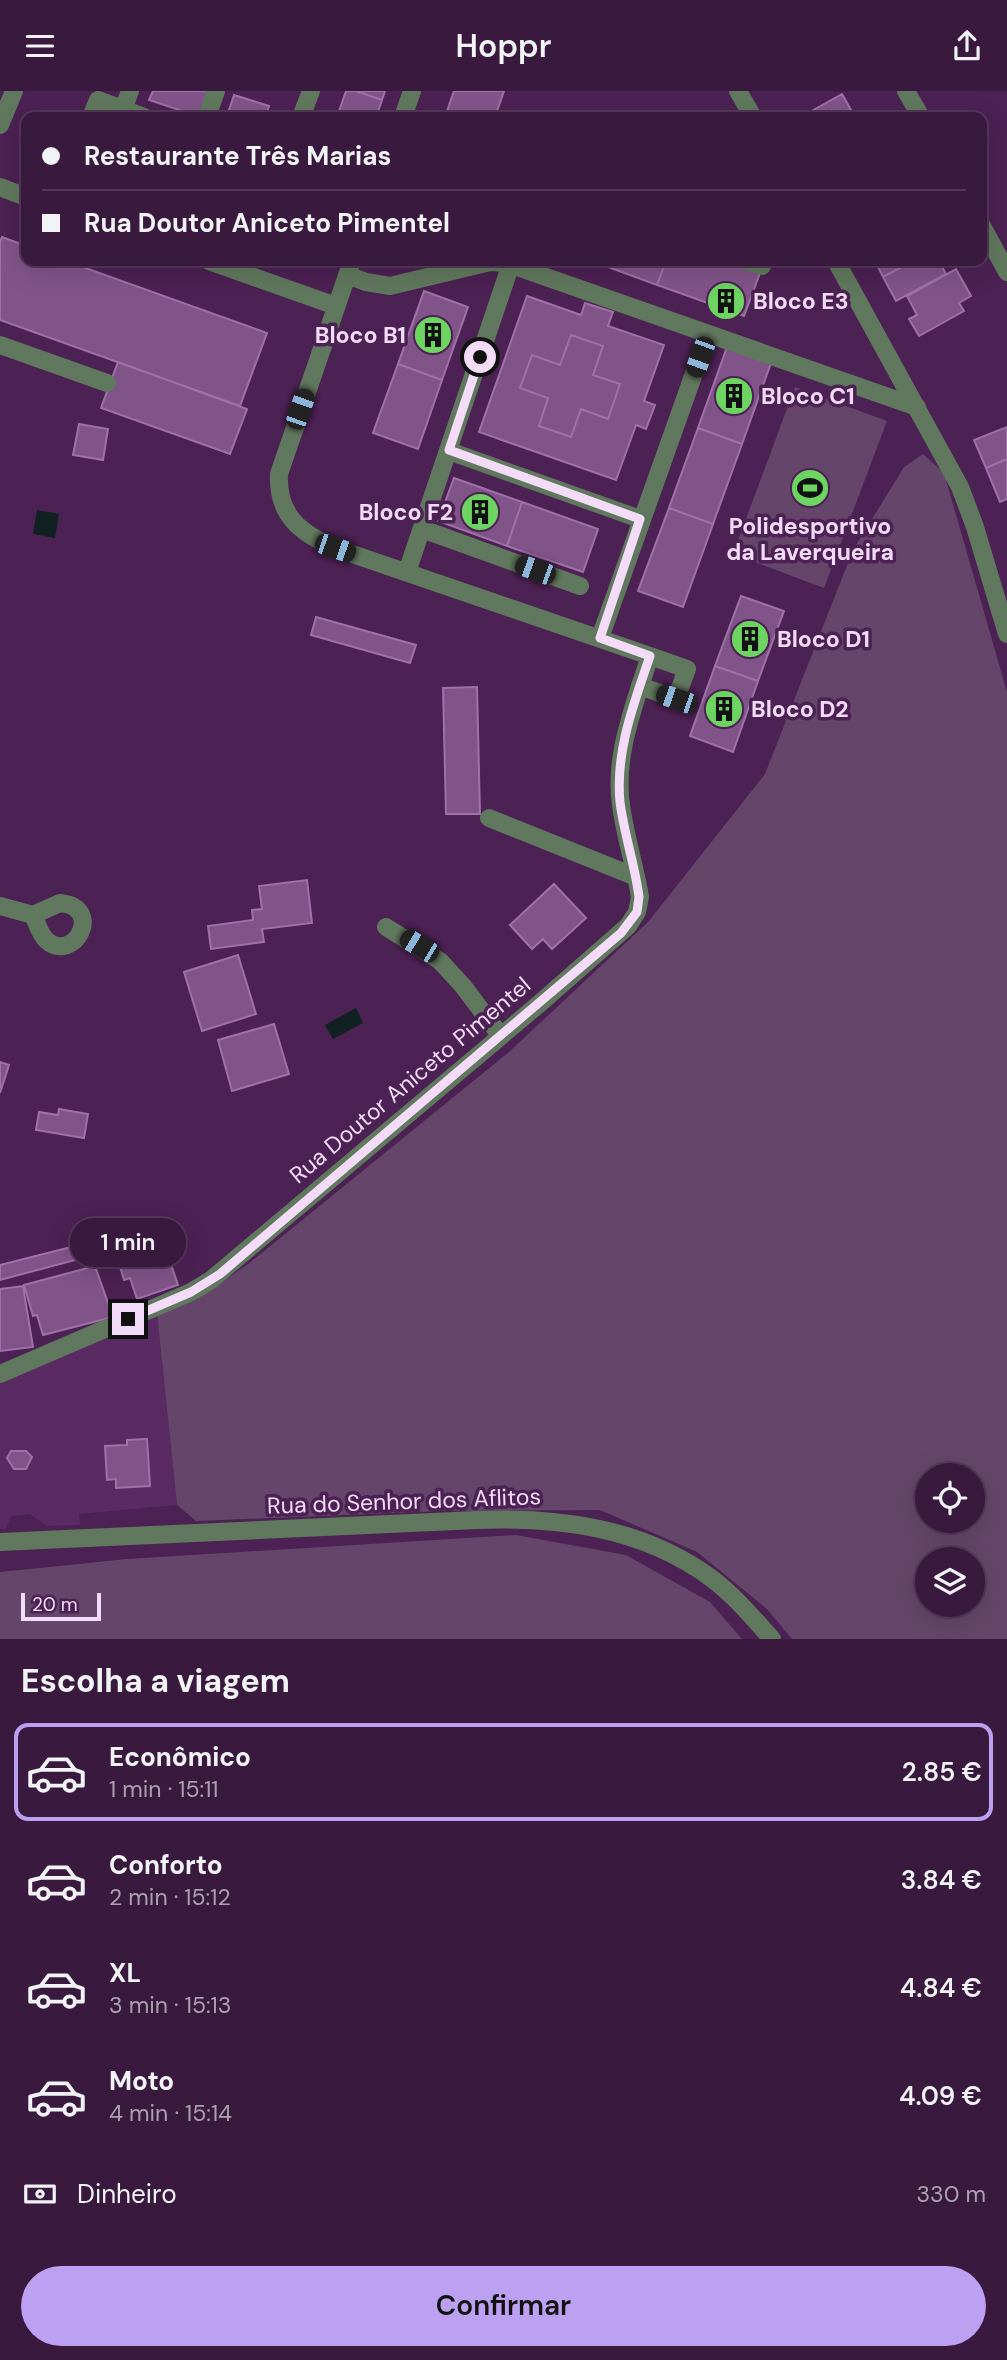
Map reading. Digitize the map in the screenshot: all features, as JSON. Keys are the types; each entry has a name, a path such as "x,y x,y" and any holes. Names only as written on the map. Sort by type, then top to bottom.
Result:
{"street":[{"path":"0,125 14,91"},
{"path":"123,110 130,91"},
{"path":"209,112 216,91"},
{"path":"303,112 311,91"},
{"path":"405,112 412,91"},
{"path":"738,91 751,112"},
{"path":"906,91 918,112"},
{"path":"93,112 98,100 129,112"},
{"path":"0,187 21,195"},
{"path":"987,235 1007,272"},
{"path":"466,266 390,286 366,282 350,268 282,461 278,487 281,500 287,514 297,525 321,542 687,669 676,699 640,686"},
{"path":"407,572 510,266"},
{"path":"517,266 918,407"},
{"path":"838,266 952,470 964,497 1007,634"},
{"path":"248,267 336,306"},
{"path":"600,638 640,519 708,334"},
{"path":"0,345 107,383"},
{"path":"449,450 640,519"},
{"path":"422,529 580,586"},
{"name":"Rua Doutor Aniceto Pimentel","path":"0,1374 202,1287 628,926 639,904 621,806 620,775 625,740 650,656"},
{"path":"488,818 636,877"},
{"path":"0,907 33,915"},
{"path":"386,927 440,961 463,986 500,1035"},
{"name":"Rua do Senhor dos Aflitos","path":"0,1542 475,1520 562,1521 624,1536 689,1564 723,1588 772,1639"}],"shaded area":[{"name":"Polidesportivo da Laverqueira","path":"795,387 887,421 824,588 733,554"},
{"path":"923,454 944,473 1007,692 1007,1639 792,1639 767,1609 697,1552 600,1510 441,1511 196,1521 177,1505 157,1313 207,1292 248,1264 509,1052 649,921 765,774 853,550 904,467"},
{"path":"37,510 59,514 55,538 33,534"},
{"path":"356,1008 363,1023 333,1039 325,1025"},
{"path":"157,1313 177,1505 79,1514 80,1525 47,1526 30,1514 11,1516 6,1529 0,1529 0,1381"},
{"path":"516,1535 626,1555 710,1602 742,1639 0,1639 0,1572 127,1559"}],"building":[{"path":"153,91 209,91 202,112 185,112 149,100"},
{"path":"346,91 356,91 382,100 378,112 339,112"},
{"path":"356,91 385,91 382,100"},
{"path":"454,91 504,91 497,112 447,112"},
{"path":"842,94 852,112 810,112"},
{"path":"234,95 269,106 267,112 228,112"},
{"path":"2,237 21,244 21,266 80,266 267,333 240,406 0,320"},
{"path":"606,266 664,266 657,285"},
{"name":"Bloco E3","path":"664,266 741,266 760,273 744,316 657,285"},
{"path":"878,266 904,266 883,277"},
{"path":"904,266 942,266 946,274 896,301 883,277"},
{"path":"956,269 971,296 959,303 964,311 919,336 909,319 917,315 907,296"},
{"name":"Bloco B1","path":"424,291 468,307 442,380 398,364"},
{"path":"527,296 581,315 585,303 613,312 608,326 664,345 644,401 655,405 646,429 636,425 616,480 479,432"},
{"path":"571,335 603,346 593,375 620,384 608,419 581,409 571,437 539,426 548,398 520,388 532,355 560,365"},
{"name":"Bloco C1","path":"727,347 771,363 742,444 698,428"},
{"path":"118,362 247,409 230,454 101,408"},
{"path":"398,364 442,380 418,449 373,433"},
{"path":"79,424 108,429 103,460 73,455"},
{"path":"1007,427 1007,459 986,468 974,440"},
{"path":"698,428 742,444 713,524 669,508"},
{"path":"1007,459 1007,499 1000,502 986,468"},
{"name":"Bloco F2","path":"454,478 522,502 507,546 438,521"},
{"path":"522,502 598,529 583,572 507,546"},
{"path":"669,508 713,524 683,607 638,591"},
{"name":"Bloco D1","path":"741,596 784,611 758,681 715,666"},
{"path":"316,617 416,645 410,663 311,635"},
{"name":"Bloco D2","path":"715,666 758,681 733,752 690,736"},
{"path":"477,687 480,814 446,814 443,688"},
{"path":"307,880 312,923 262,929 264,942 211,949 208,926 253,920 252,910 262,909 259,886"},
{"path":"554,884 586,918 552,949 543,939 532,949 510,925"},
{"path":"238,955 256,1014 202,1031 184,972"},
{"path":"274,1024 289,1074 232,1091 218,1040"},
{"path":"0,1062 9,1065 0,1093"},
{"path":"59,1109 88,1114 84,1138 36,1130 39,1112 58,1115"},
{"path":"159,1229 178,1285 137,1299 130,1278 124,1280 113,1244"},
{"path":"87,1243 90,1256 0,1280 0,1265"},
{"path":"95,1266 113,1317 43,1335 37,1315 33,1316 24,1285"},
{"path":"23,1286 33,1347 0,1351 0,1289"},
{"path":"147,1439 150,1486 116,1488 116,1479 107,1480 105,1446 127,1445 127,1440"},
{"path":"11,1451 26,1451 32,1457 26,1469 14,1469 7,1458"}],"place":[{"name":"Bloco E3","path":"726,301"},
{"name":"Bloco B1","path":"433,335"},
{"name":"Bloco C1","path":"734,396"},
{"name":"Polidesportivo da Laverqueira","path":"810,488"},
{"name":"Bloco F2","path":"480,512"},
{"name":"Bloco D1","path":"750,639"},
{"name":"Bloco D2","path":"724,709"}],"route":[{"path":"128,1319 202,1287 220,1274 621,933 637,912 639,897 619,791 629,721 650,656 600,638 640,519 449,450 480,357"}]}
